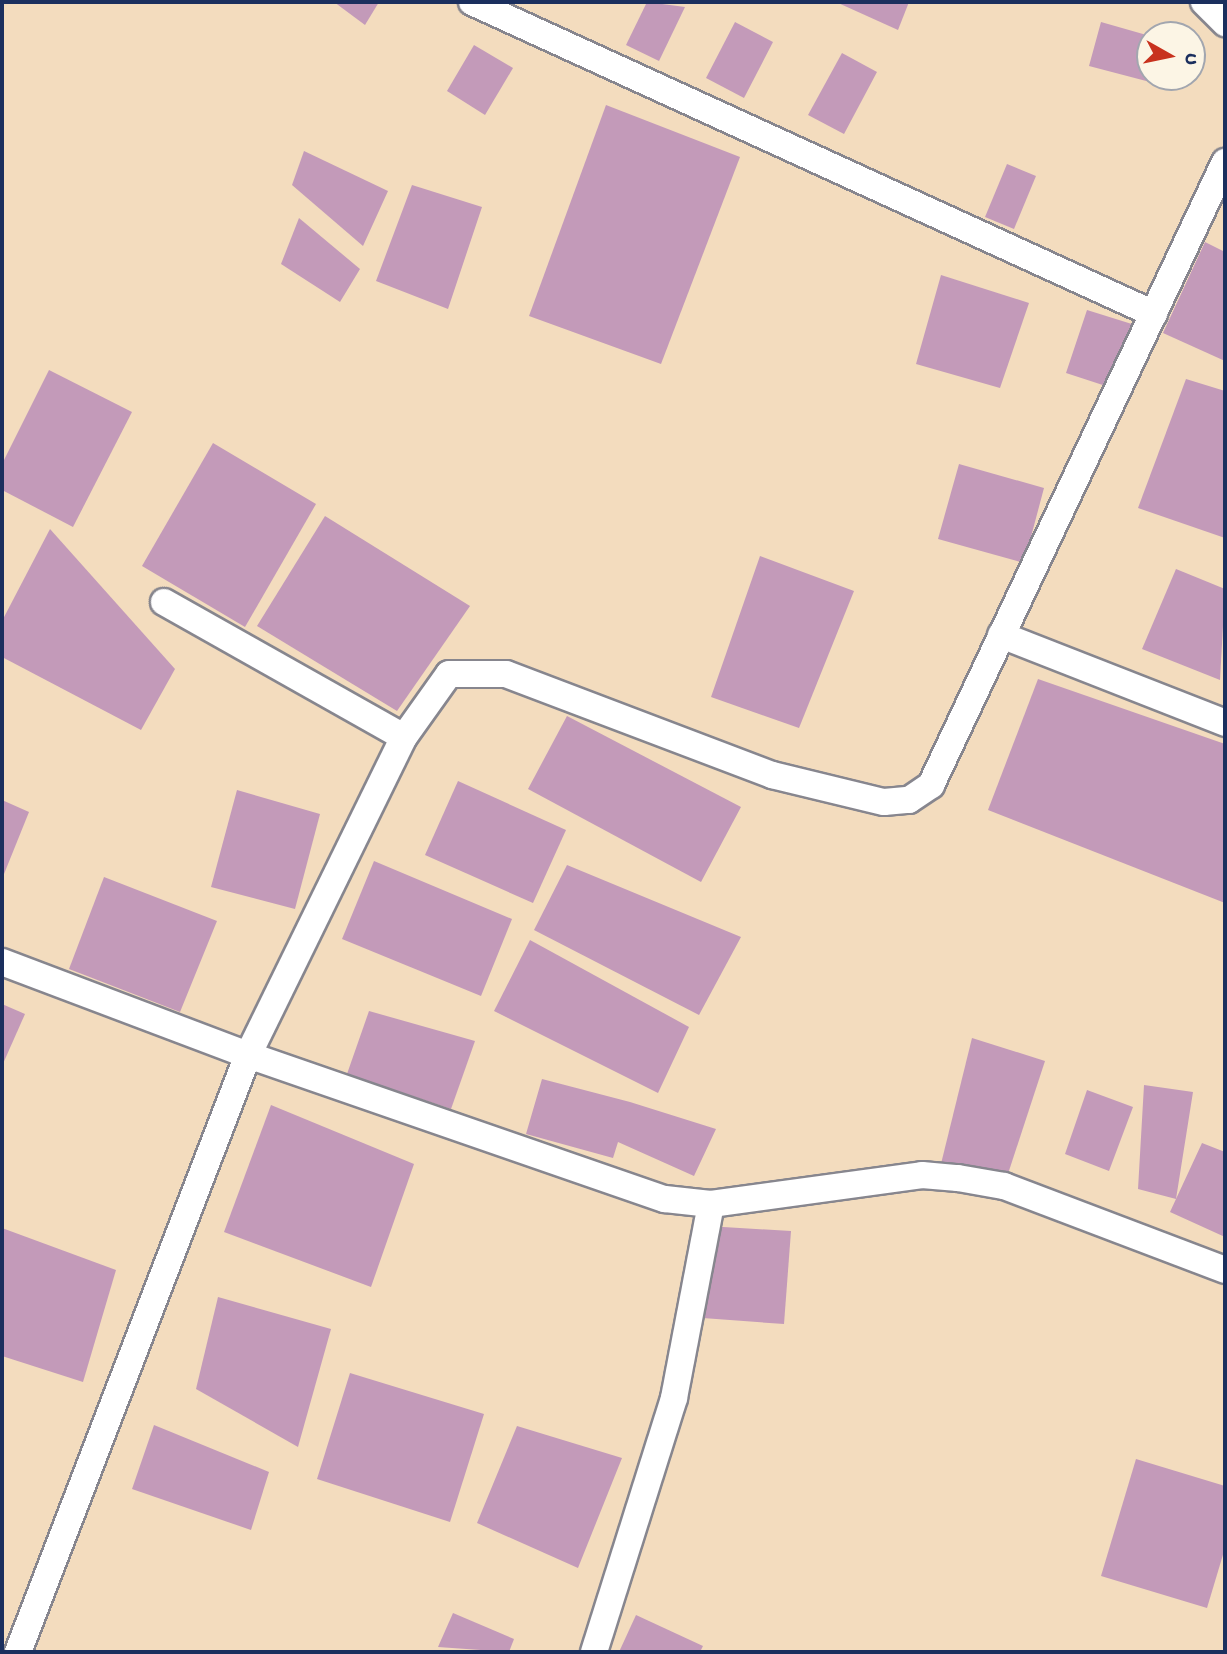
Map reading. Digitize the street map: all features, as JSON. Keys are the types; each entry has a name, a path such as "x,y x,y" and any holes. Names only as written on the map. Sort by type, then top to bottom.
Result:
{"street":[{"path":"472,2 1154,314"},
{"path":"1204,2 1225,23"},
{"path":"18,1652 248,1055 404,737 449,674 506,674 772,775 884,802 909,800 930,785 1225,162"},
{"path":"164,602 404,737"},
{"path":"1001,635 1225,723"},
{"path":"2,962 248,1055 665,1199 711,1204 922,1175 958,1178 1004,1186 1225,1270"},
{"path":"594,1652 674,1398 711,1204"}],"building":[{"path":"334,2 379,2 365,25"},
{"path":"647,2 685,7 659,61 626,45"},
{"path":"836,2 909,2 898,30"},
{"path":"735,22 773,42 744,98 706,78"},
{"path":"1101,22 1136,32 1136,78 1089,66"},
{"path":"474,45 513,68 485,115 447,91"},
{"path":"842,53 877,72 844,134 808,115"},
{"path":"606,105 740,157 661,364 529,316"},
{"path":"304,151 388,191 363,246 292,185"},
{"path":"1007,164 1036,176 1014,229 985,217"},
{"path":"412,185 482,207 448,309 376,281"},
{"path":"299,218 360,269 340,302 281,264"},
{"path":"1205,242 1225,252 1225,361 1163,333"},
{"path":"941,275 1029,303 1000,388 916,364"},
{"path":"1087,310 1135,325 1115,389 1066,373"},
{"path":"49,370 132,412 73,527 2,490 2,464"},
{"path":"1186,379 1225,391 1225,538 1138,508"},
{"path":"213,443 316,504 245,627 142,566"},
{"path":"959,464 1044,488 1024,563 938,539"},
{"path":"325,516 470,606 397,711 257,626"},
{"path":"50,529 175,669 141,730 2,657 2,621"},
{"path":"760,556 854,591 799,728 711,697"},
{"path":"1176,569 1225,589 1220,680 1142,649"},
{"path":"1038,679 1225,744 1225,903 988,810"},
{"path":"567,716 741,807 701,882 528,789"},
{"path":"458,781 566,830 533,903 425,855"},
{"path":"237,790 320,814 295,909 211,887"},
{"path":"2,800 29,812 2,879"},
{"path":"374,861 512,919 481,996 342,939"},
{"path":"567,865 741,937 699,1015 534,930"},
{"path":"104,877 217,921 180,1012 69,969"},
{"path":"530,940 689,1027 658,1093 494,1011"},
{"path":"2,1004 25,1014 2,1066"},
{"path":"369,1011 475,1041 451,1109 347,1074"},
{"path":"972,1038 1045,1061 1004,1186 938,1176"},
{"path":"542,1079 630,1102 716,1129 694,1176 618,1142 613,1158 526,1134"},
{"path":"1144,1085 1193,1092 1176,1199 1138,1189"},
{"path":"1087,1090 1133,1107 1109,1171 1065,1154"},
{"path":"271,1105 414,1164 371,1287 224,1232"},
{"path":"1202,1143 1225,1152 1225,1237 1170,1212"},
{"path":"707,1226 791,1231 784,1324 689,1317"},
{"path":"2,1228 116,1270 83,1382 2,1356"},
{"path":"218,1297 331,1329 298,1447 196,1389"},
{"path":"350,1373 484,1414 450,1522 317,1479"},
{"path":"154,1425 269,1472 251,1530 132,1489"},
{"path":"517,1426 622,1458 578,1568 477,1523"},
{"path":"1136,1459 1225,1486 1225,1548 1207,1608 1101,1576"},
{"path":"453,1613 514,1639 509,1652 438,1647"},
{"path":"636,1615 703,1646 700,1652 619,1652"}]}
